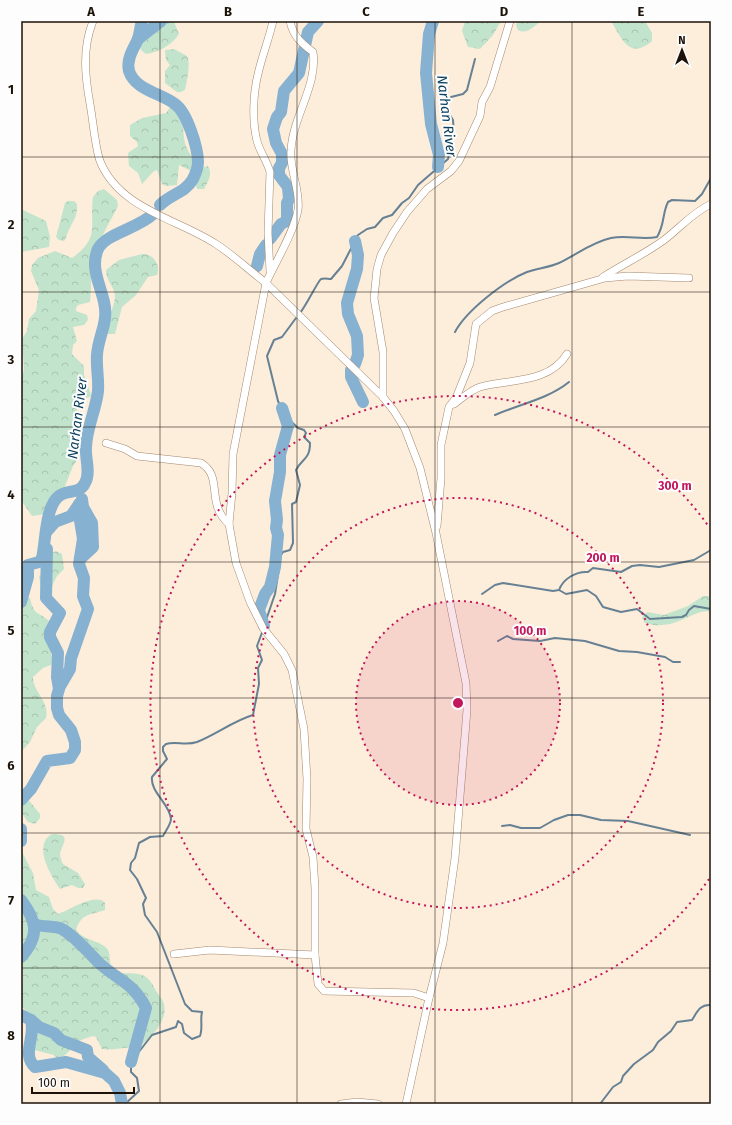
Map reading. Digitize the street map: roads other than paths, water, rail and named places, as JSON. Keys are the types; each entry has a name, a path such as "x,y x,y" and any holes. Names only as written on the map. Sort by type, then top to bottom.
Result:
{"street":[{"path":"93,21 85,49 86,79 100,161 111,178 122,192 143,207 215,244 266,283 383,397 405,429 420,468 436,533 466,683 467,710 455,858 443,943 429,998 406,1104"},
{"path":"270,273 268,233 270,172 268,162 261,151 257,140 255,122 255,88 269,41 273,21"},
{"path":"290,21 292,32 302,44 313,52 315,64 296,122 291,150 298,210 295,221 266,283 233,454 232,493 229,524 236,563 250,602 263,628 284,654 292,670 304,729 307,779 306,829 313,857 315,888 315,955 318,984 324,991 414,993 429,998"},
{"path":"383,397 383,352 374,298 376,269 381,255 407,212 427,189 451,171 460,160 480,116 482,102 490,87 510,21"},
{"path":"598,280 666,239 699,209 711,204"},
{"path":"436,533 441,478 441,446 449,408 456,398 470,363 476,324 492,310 598,280 628,276 689,278"},
{"path":"449,408 479,388 516,382 543,374 561,364 567,354"},
{"path":"106,443 125,449 137,456 201,463 208,467 213,480 215,501 219,514 229,524"},
{"path":"174,954 210,950 315,955"},
{"path":"341,1104 357,1102 378,1104"}],"waterway":[{"name":"Narhan River","path":"142,21 138,39 129,58 129,71 132,77 142,87 169,100 184,114 188,122 198,156 197,169 190,184 160,205"},
{"name":"Narhan River","path":"138,39 161,21"},
{"name":"Narhan River","path":"270,239 281,224 287,221 287,203 289,199 288,187 279,175 279,168 282,163 282,154 276,143 273,129 277,117 281,112 284,91 299,73 308,32 318,21"},
{"name":"Narhan River","path":"433,21 429,34 426,73 431,124 439,155 438,167"},
{"name":"Narhan River","path":"300,313 321,279 331,279 342,266 358,235 367,229 375,227 383,218 392,215 402,203 409,198 418,185 448,159 454,134 453,120 447,110 447,104 451,97 463,94 467,90 475,59"},
{"path":"455,332 460,324 477,306 497,289 518,276 559,263 591,246 611,238 657,237 660,232 668,202 672,200 695,201 702,194 711,178"},
{"name":"Narhan River","path":"21,602 28,577 28,565 39,562 42,558 47,525 54,501 62,494 77,491 83,487 88,475 86,441 98,391 97,355 105,316 104,302 95,269 98,249 108,239 147,219 153,214"},
{"name":"Narhan River","path":"355,241 358,255 357,269 347,303 348,314 357,336 358,355 355,364"},
{"name":"Narhan River","path":"257,266 260,254 266,245"},
{"name":"Narhan River","path":"264,626 275,594 281,555 283,552 290,550 293,543 292,504 296,502 300,485 296,470 307,456 310,449 310,443 304,437 306,433 304,430 298,428 284,415 278,401 267,356 274,340 282,337 296,318"},
{"name":"Narhan River","path":"351,370 351,377 363,402"},
{"path":"495,415 552,393 569,382"},
{"path":"264,626 259,610 265,594 270,587 275,567 278,535 276,528 277,520 275,501 280,472 280,455 288,426 282,408"},
{"path":"80,559 93,547 92,523 83,507 82,499"},
{"path":"47,531 55,522 71,516 80,503"},
{"path":"59,688 70,669 71,658 88,609 83,596 84,578 79,564 83,539 79,504"},
{"path":"21,800 31,789 47,761 70,758 75,750 75,742 71,730 59,715 57,708 57,696 59,689 57,677 58,653 50,637 50,632 60,613 46,598 47,549"},
{"path":"482,594 495,585 503,583 553,591 559,590 570,576 588,572 593,568 621,572 632,566 640,565 659,567 694,560 711,550"},
{"path":"559,590 566,594 587,590 596,596 603,607 621,612 637,609 650,619 682,617 686,615 694,606 711,609"},
{"path":"125,1104 139,1091 137,1078 131,1072 131,1062 152,1035 176,1027 178,1021 182,1024 184,1033 192,1039 200,1036 201,1030 202,1012 192,1011 185,1004 157,932 145,915 143,904 146,898 137,879 130,870 131,863 135,858 139,843 150,837 163,836 171,821 167,808 154,788 152,777 167,759 163,751 163,747 166,744 189,744 197,742 253,715 259,684 258,668 262,660 257,646 263,630"},
{"path":"498,641 507,636 513,639 540,641 555,638 585,641 619,651 637,652 665,657 673,662 680,662"},
{"path":"502,826 510,825 521,828 540,828 554,820 568,815 580,815 601,820 628,821 690,835"},
{"name":"Narhan River","path":"21,829 21,841"},
{"name":"Narhan River","path":"21,900 30,915 34,928 34,935 31,942 21,957"},
{"path":"35,924 59,928 67,932 77,940 98,962 136,992 141,999 146,1008 131,1062"},
{"path":"600,1104 613,1087 621,1082 623,1076 634,1064 653,1050 658,1042 671,1031 677,1022 692,1020 701,1007 711,1005"},
{"name":"Narhan River","path":"21,1015 31,1020 32,1033 29,1057 35,1067 66,1062 105,1073 114,1081 120,1093 122,1104"},
{"path":"31,1020 39,1027 54,1033 61,1040 87,1050 88,1057 103,1070"}]}
